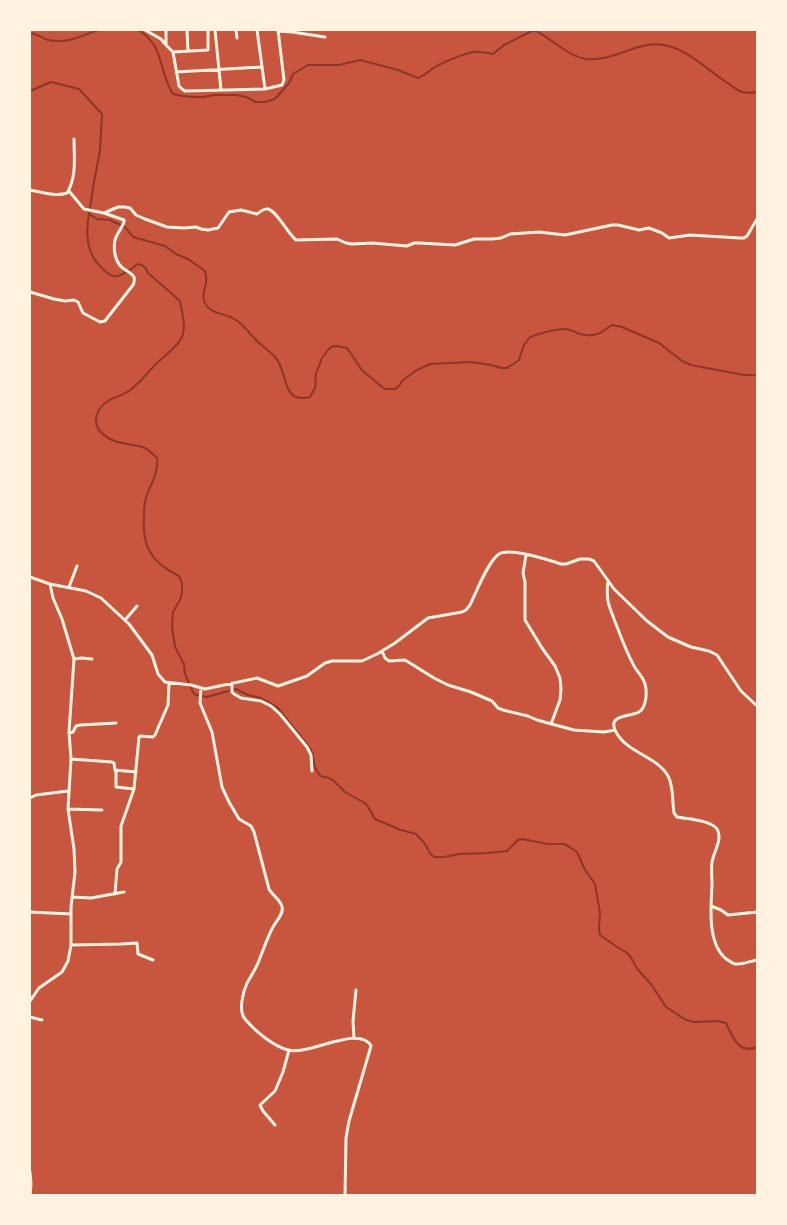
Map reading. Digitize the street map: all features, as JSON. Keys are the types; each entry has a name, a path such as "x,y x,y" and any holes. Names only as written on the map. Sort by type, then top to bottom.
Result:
{"street":[{"path":"145,30 161,39 173,52 179,86 185,91 265,89 282,85 284,80 279,31 325,37"},
{"path":"166,30 166,45"},
{"path":"187,30 188,51"},
{"path":"173,52 208,50 208,30"},
{"path":"215,30 221,90"},
{"path":"236,30 237,38"},
{"path":"257,30 265,89"},
{"path":"176,72 262,67"},
{"path":"30,190 60,195 69,191 74,170 74,139"},
{"path":"30,292 65,301 74,300 78,302 83,313 100,322 105,321 130,290 134,282 134,276 121,267 116,260 115,238 124,220 84,209 69,191"},
{"path":"104,213 118,207 126,207 144,220 159,225 184,228 196,227 208,230 218,228 228,212 242,210 257,214 263,210 268,210 274,214 296,240 337,239 352,244 372,243 407,246 414,243 454,245 474,239 501,238 510,234 539,232 565,235 612,225 639,230 650,228 669,238 681,236 744,238 757,219"},
{"path":"30,577 50,584 86,591 101,598 126,620 152,655 158,674 165,682 191,685 201,690 232,685 257,678 278,686 307,676 328,662 362,661 395,643 428,618 466,610 492,562 499,554 508,552 561,564 580,559 589,559 594,561 614,589 668,637 717,655 741,691 757,706"},
{"path":"526,555 523,573 525,582 525,620 555,666 560,682 560,700 551,724"},
{"path":"69,587 76,566"},
{"path":"608,581 608,601 624,646 644,682 646,694 643,709 640,712 618,718 615,721 615,730 627,744 657,764 667,774 671,783 674,814 714,825 718,830 719,838 712,862 711,906 713,935 717,949 732,963 757,960"},
{"path":"30,1001 39,988 62,972 68,961 71,945 71,914 75,872 68,791 71,759 69,734 75,667 50,584"},
{"path":"126,620 137,606"},
{"path":"382,651 389,661 405,660 441,682 492,701 501,710 574,730 604,732 615,730"},
{"path":"74,659 92,658"},
{"path":"115,894 116,869 121,862 121,826 134,789 139,736 155,736 168,705 169,683"},
{"path":"232,685 232,692 234,694 241,698 261,701 271,706 280,714 311,755 312,771"},
{"path":"201,690 200,703 212,732 222,787 228,802 239,820 251,826 269,889 282,907 282,913 273,927 258,964 246,984 243,1000 243,1018 263,1036 289,1050 311,1048 354,1038 365,1040 371,1046 349,1121 346,1138 345,1195"},
{"path":"69,734 73,732 76,726 80,725 116,724"},
{"path":"71,759 112,762 116,771 116,787 134,789"},
{"path":"116,771 136,772"},
{"path":"30,798 36,795 68,791"},
{"path":"68,808 102,810"},
{"path":"72,897 91,898 124,892"},
{"path":"711,906 723,910 728,915 757,912"},
{"path":"30,912 71,914"},
{"path":"71,945 137,943 138,954 153,960"},
{"path":"354,1038 353,1021 356,990"},
{"path":"30,1017 42,1020"},
{"path":"275,1125 260,1105 276,1089 289,1050"},
{"path":"30,1172 32,1184 30,1195"}],"waterway":[{"path":"30,33 48,40 61,41 74,39 98,30"},
{"path":"138,30 153,43 173,94 183,96 236,95 256,102 265,102 275,99 289,83 293,74 308,65 339,65 360,60 398,70 418,78 438,65 465,54 475,52 493,54 504,45 534,30 566,51 587,59 609,57 650,45 661,44 672,47 693,58 738,90 746,93 757,92"},
{"path":"30,91 51,82 79,89 102,114 100,151 89,214 97,219 110,220 125,227 133,237 165,246 205,271 204,296 206,305 212,311 239,322 273,355 279,363 289,391 294,396 300,398 310,397 315,388 316,373 322,358 331,347 347,348 362,370 385,389 394,389 417,370 430,364 471,362 507,368 519,360 524,345 530,337 552,330 565,329 580,334 593,335 612,325 622,327 659,343 682,361 691,365 744,375 757,375"},
{"path":"89,214 88,244 90,251 105,270 111,275 117,276 138,264 142,265 148,273 180,301 184,325 179,343 133,388 104,404 97,414 96,422 99,430 109,439 145,448 157,458 155,474 145,503 145,537 147,546 156,560 179,576 182,583 180,600 173,612 172,627 175,647 184,664 185,674 193,692 196,695 207,697 236,689 248,695 261,698 277,707 310,748 315,767 320,776 334,781 345,792 367,805 375,819 416,834 434,857 507,851 518,840 522,839 568,846 577,852 585,870 595,884 600,913 600,935 630,956 638,970 651,984 666,1007 686,1020 726,1023 737,1043 745,1048 757,1047"}]}
